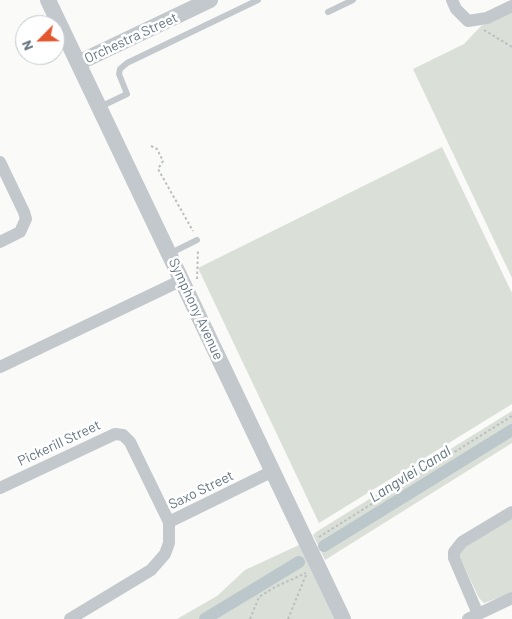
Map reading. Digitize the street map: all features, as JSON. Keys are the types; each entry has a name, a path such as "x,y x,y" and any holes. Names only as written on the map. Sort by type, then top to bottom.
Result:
{"street":[{"name":"Symphony Avenue","path":"48,0 170,254 186,281 273,471 310,542 317,564 343,619"},
{"name":"Orchestra Street","path":"78,63 210,0"},
{"path":"452,0 456,9 468,21 487,18 512,6"},
{"path":"0,162 24,212 24,226 20,232 0,242"},
{"path":"0,367 186,281"},
{"name":"Pickerill Street","path":"0,488 107,437 115,434 123,435 130,442 169,522"},
{"name":"Saxo Street","path":"70,619 158,564 169,542 169,522 273,471"},
{"path":"512,512 462,542 454,552 454,558 473,617 512,598"}],"lane":[{"path":"100,107 127,94 119,74 120,69 127,63 258,0"},
{"path":"328,12 353,0"},
{"path":"170,254 197,240"}],"path":[{"path":"468,21 512,47"},
{"path":"151,146 157,149 163,161 158,169 168,189 184,212 197,240 198,279 186,281"},
{"path":"310,542 512,416"},
{"path":"250,619 259,597 274,587 308,572 288,619"}],"shaded area":[{"path":"512,11 512,278 413,69 464,44 481,26"},
{"path":"442,147 512,293 512,404 319,523 198,268"},
{"path":"512,411 512,443 325,560 313,535 316,532"},
{"path":"512,518 512,593 484,603 479,598 460,558 460,552 463,548"},
{"path":"299,545 334,619 177,619 217,596 245,570"}],"waterway":[{"name":"Langvlei Canal","path":"324,546 512,430"},
{"name":"Langvlei Canal","path":"205,619 299,562"}]}
